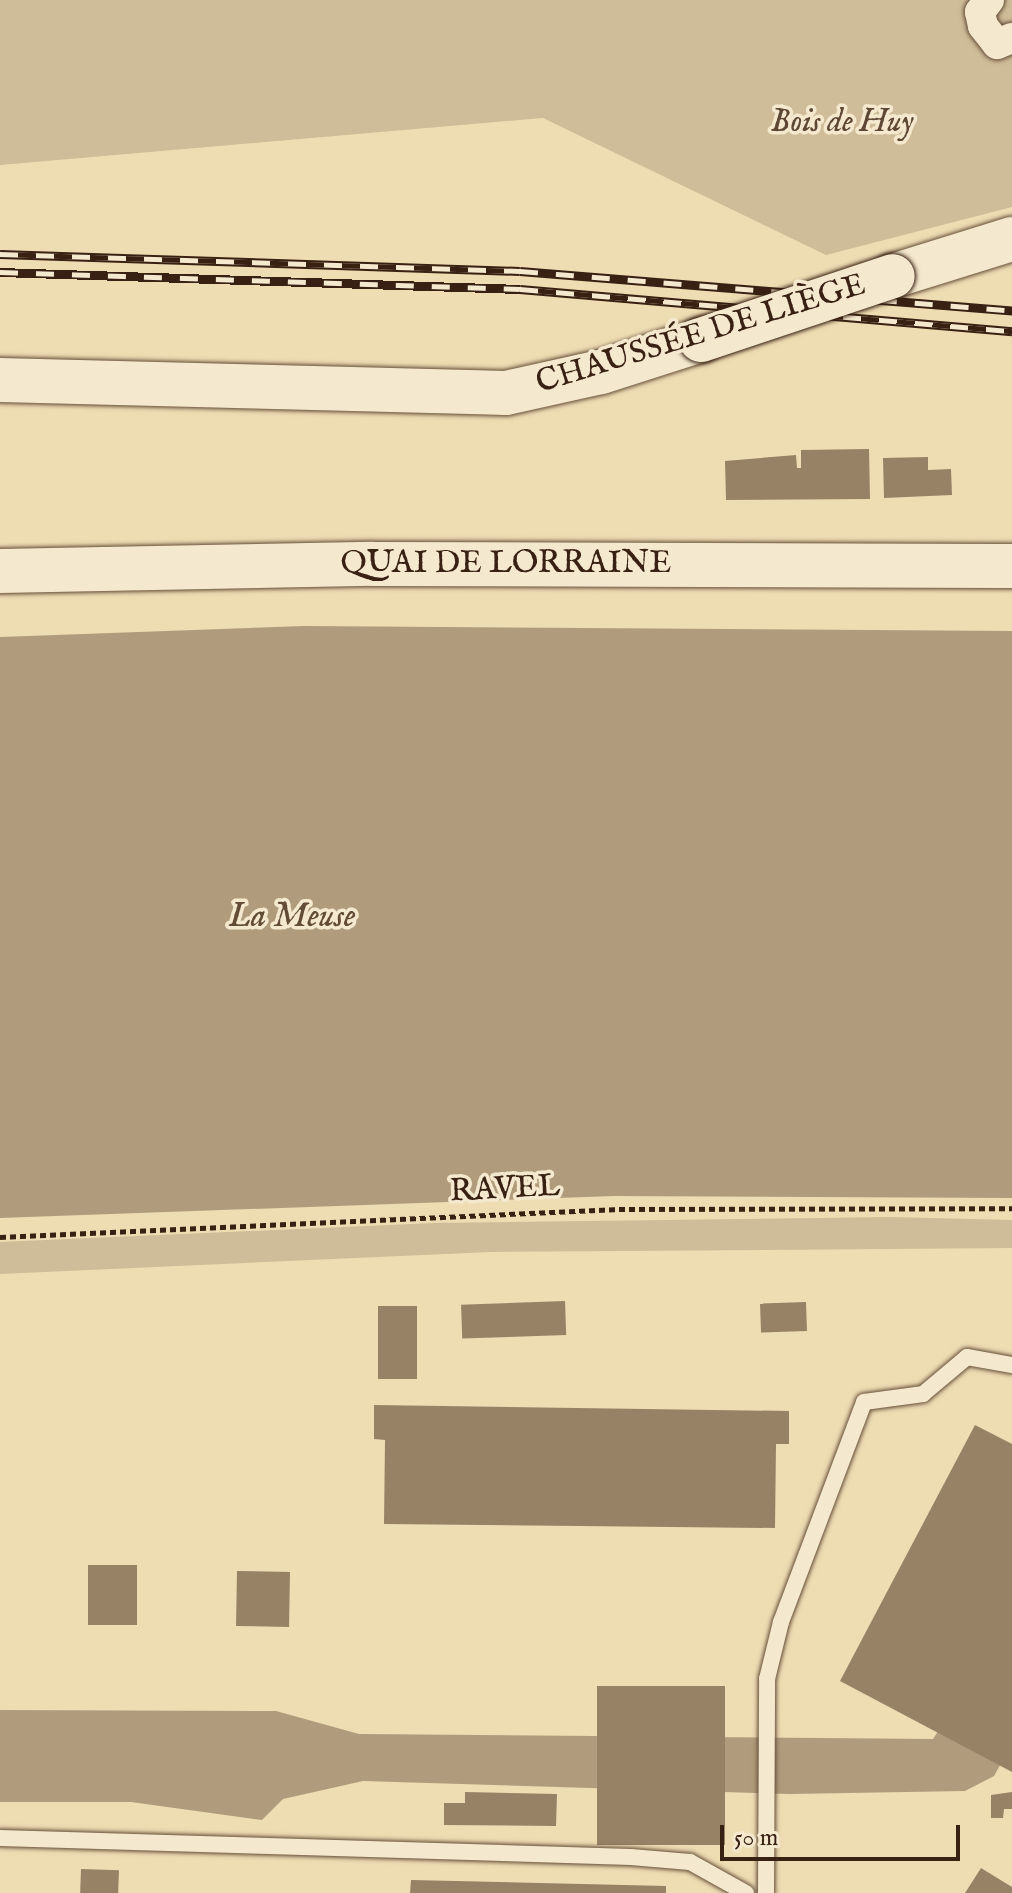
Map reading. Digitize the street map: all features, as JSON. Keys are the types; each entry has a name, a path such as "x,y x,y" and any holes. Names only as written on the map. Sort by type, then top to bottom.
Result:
{"main road":[{"name":"CHAUSSÉE DE LIÈGE","path":"0,380 506,393 601,372 1012,239"},
{"name":"QUAI DE LORRAINE","path":"0,571 373,564 1012,566"}],"street":[{"path":"989,0 980,12 983,26 997,44 1012,38"}],"lane":[{"path":"766,1893 767,1679 781,1622 864,1402 923,1394 967,1357 1012,1365"},
{"path":"0,1838 631,1857 690,1862 746,1893"}],"path":[{"name":"RAVEL","path":"0,1237 619,1209 1012,1208"}],"green space":[{"name":"Bois de Huy","path":"0,0 1012,0 1012,207 826,255 543,118 0,165"},
{"path":"890,1217 1012,1220 1012,1248 490,1252 0,1274 0,1242 434,1223"}],"water":[{"name":"La Meuse","path":"304,626 1012,631 1012,1198 614,1196 0,1218 0,637"},
{"path":"1012,1618 1012,1744 994,1776 965,1791 789,1794 363,1781 283,1799 262,1820 131,1802 0,1802 0,1710 276,1711 359,1734 933,1739"}],"building":[{"path":"869,449 870,499 726,500 725,461 796,455 797,468 801,468 801,450"},
{"path":"928,457 928,470 951,469 952,495 884,498 883,458"},
{"path":"565,1301 566,1335 462,1339 461,1305"},
{"path":"806,1302 807,1331 761,1333 760,1304"},
{"path":"378,1306 417,1306 417,1379 378,1379"},
{"path":"374,1405 789,1411 789,1444 776,1444 775,1528 384,1524 385,1440 374,1439"},
{"path":"975,1425 1012,1444 1012,1772 840,1681"},
{"path":"88,1565 137,1565 137,1625 88,1625"},
{"path":"237,1571 290,1572 289,1627 236,1626"},
{"path":"597,1686 725,1686 725,1845 597,1845"},
{"path":"465,1792 557,1794 556,1826 444,1825 444,1803 465,1803"},
{"path":"1012,1792 1012,1809 1004,1809 1003,1818 991,1818 991,1795"},
{"path":"981,1868 1012,1887 1012,1893 965,1893"},
{"path":"81,1869 119,1870 118,1893 80,1893"},
{"path":"411,1880 666,1886 666,1893 410,1893"}],"railway":[{"path":"0,254 520,271 1012,311"},
{"path":"0,272 520,289 1012,331"}]}
